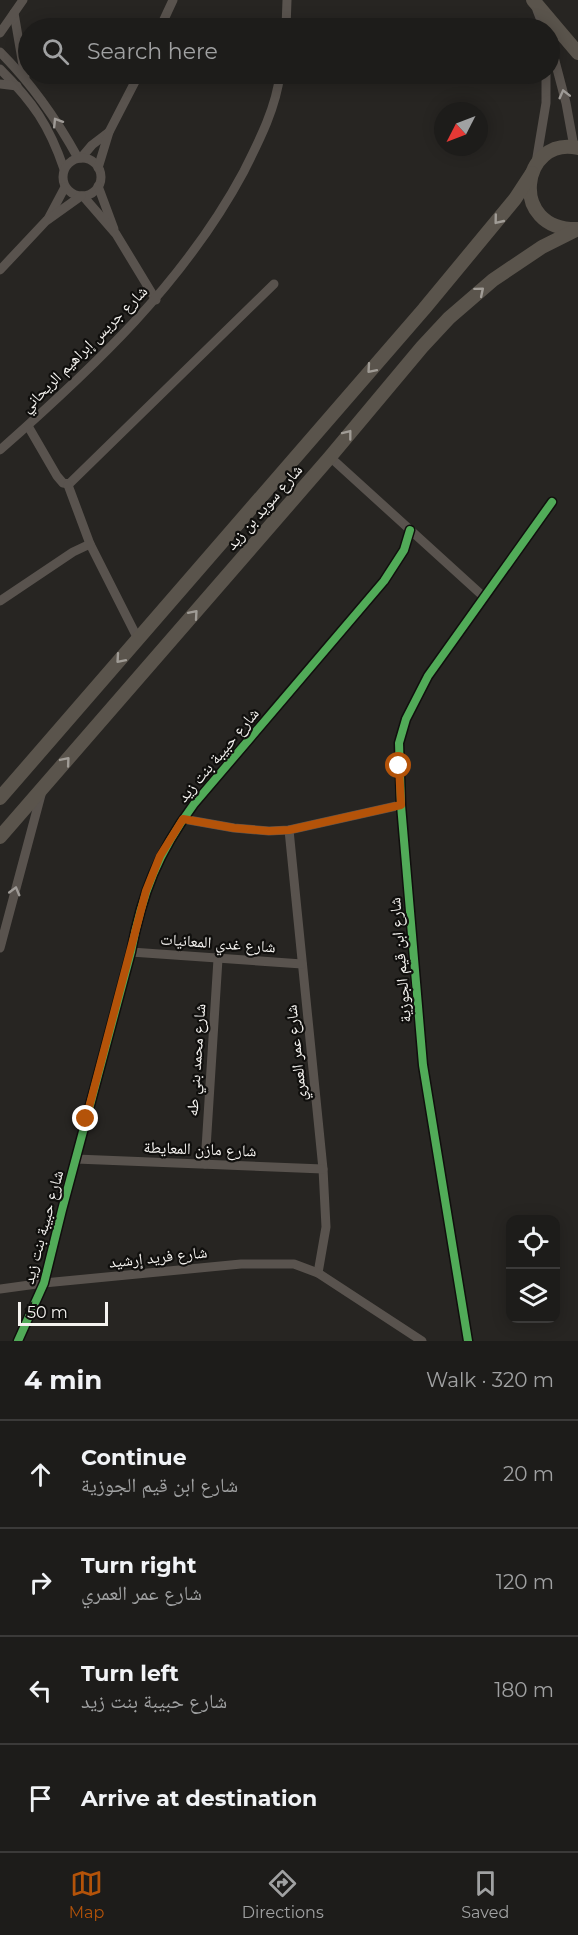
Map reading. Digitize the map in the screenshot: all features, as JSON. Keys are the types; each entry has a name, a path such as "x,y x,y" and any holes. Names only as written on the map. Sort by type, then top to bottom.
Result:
{"main road":[{"path":"533,0 548,18"},
{"path":"560,32 578,53"},
{"path":"577,147 556,149 548,153 534,169 529,191 535,210 543,219 554,226 578,229"},
{"name":"شارع سويد بن زيد","path":"0,798 424,309 515,199 534,169"},
{"name":"شارع سويد بن زيد","path":"0,837 330,457 387,386 449,318 510,268 542,247 578,229"}],"street":[{"path":"0,33 23,0"},
{"path":"165,18 173,0"},
{"path":"286,18 287,0"},
{"path":"533,0 536,18"},
{"path":"533,0 540,18"},
{"path":"14,13 18,36"},
{"path":"0,52 18,70"},
{"path":"0,69 35,108 54,139 64,169 65,187 46,221"},
{"path":"560,82 577,147"},
{"path":"0,84 17,86"},
{"path":"0,270 46,221 82,196 93,192 101,177 93,162 80,158 50,110 30,84"},
{"path":"98,168 110,132 134,84"},
{"name":"شارع جريس إبراهيم الريحاني","path":"0,450 90,368 156,300 205,237 235,187 260,137 277,84"},
{"path":"534,169 546,103 546,84"},
{"path":"64,169 110,132"},
{"path":"98,186 116,234"},
{"path":"65,187 72,193 82,196 116,234 156,300"},
{"path":"68,485 274,284"},
{"path":"28,426 60,481 68,485 90,544 138,639"},
{"path":"330,457 484,597"},
{"name":"شارع ابن قيم الجوزية","path":"468,1341 423,1065 401,805 399,743 406,719 428,676 552,502"},
{"name":"شارع حبيبة بنت زيد","path":"18,1341 44,1283 131,952 140,909 154,869 183,819 384,581 404,550 410,530"},
{"path":"0,601 73,552 90,544"},
{"path":"0,948 43,787"},
{"path":"183,819 245,830 289,830 401,805"},
{"name":"شارع عمر العمري","path":"289,830 323,1168 326,1227 318,1273"},
{"name":"شارع غدي المعانيات","path":"131,952 302,964"},
{"name":"شارع محمد بني طه","path":"205,1164 218,958"},
{"name":"شارع مازن المعايطة","path":"76,1159 323,1168"},
{"name":"شارع فريد إرشيد","path":"0,1289 242,1264 294,1264 318,1273 422,1341"}],"cycle path":[{"path":"468,1341 423,1065 401,805 399,743 406,719 428,676 552,502"},
{"path":"18,1341 44,1283 140,911 161,857 194,804 384,581 404,550 410,530"}],"route":[{"path":"86,1119 131,952 140,909 160,856 183,819 234,828 289,830 401,805 399,766"}]}
